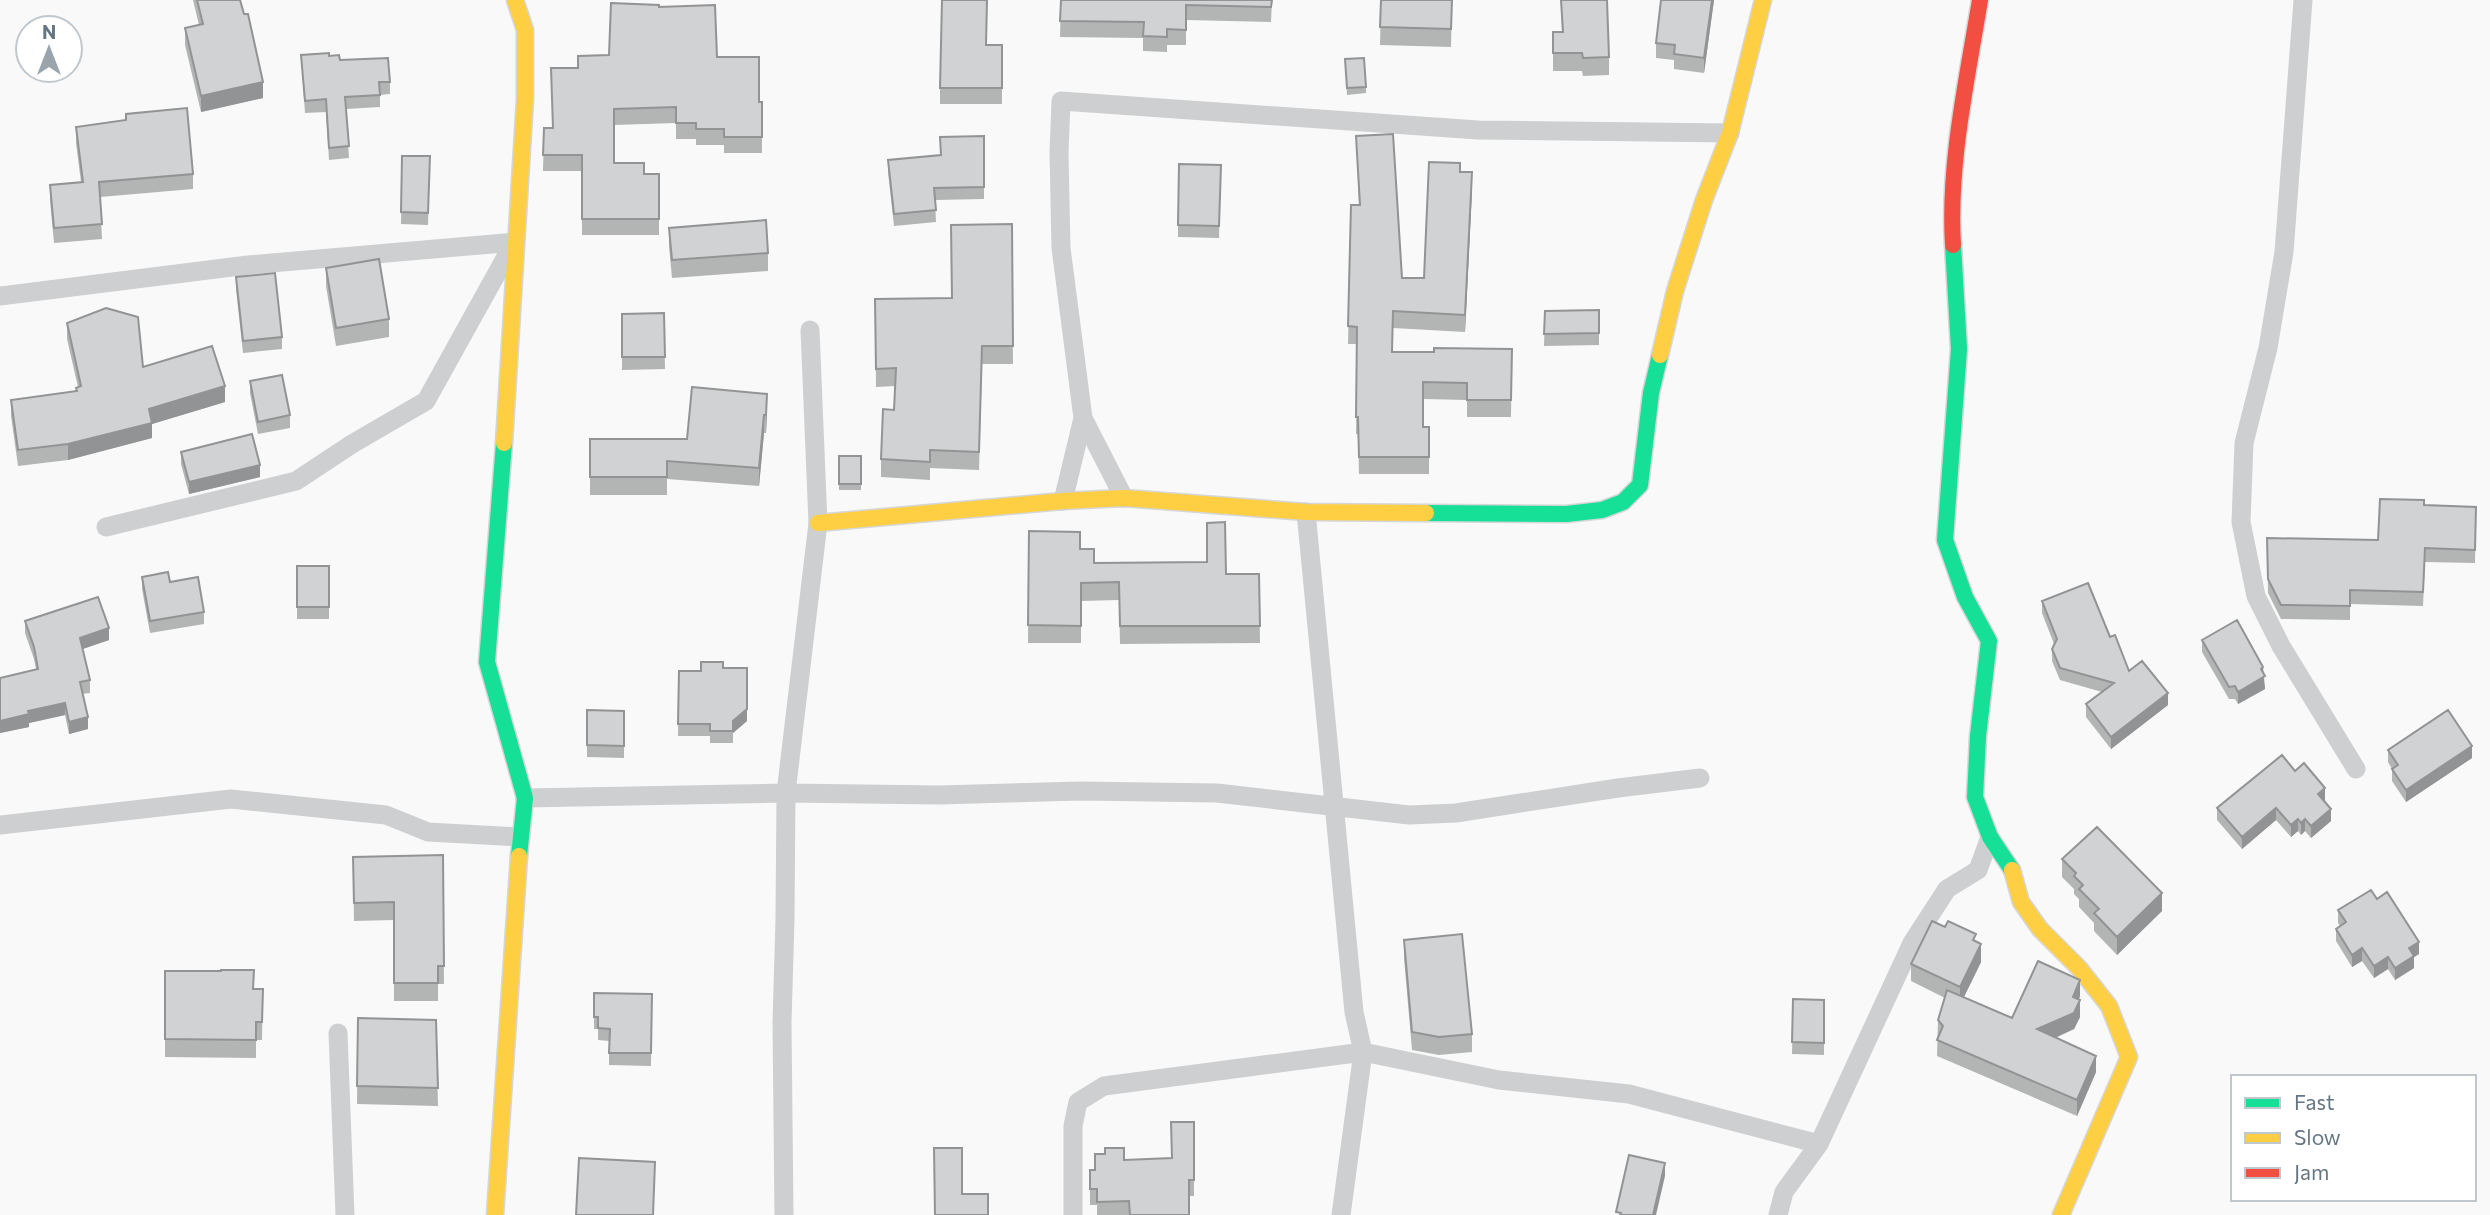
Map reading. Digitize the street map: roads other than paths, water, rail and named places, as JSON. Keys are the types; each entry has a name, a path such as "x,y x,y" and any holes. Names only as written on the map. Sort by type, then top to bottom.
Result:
{"street":[{"path":"495,1215 520,837 525,798 487,662 525,99 525,30 515,0"},
{"path":"818,523 1124,498 1306,512 1566,514 1602,510 1623,502 1640,485 1651,393 1675,291 1704,200 1730,133 1763,0"},
{"path":"1980,0 1961,114 1951,217 1959,349 1945,540 1965,597 1989,641 1978,736 1976,797 1990,837 2014,872 2021,902 2040,929 2079,968 2109,1006 2129,1057 2061,1215"},
{"path":"2304,0 2284,252 2268,348 2244,443 2241,522 2256,596 2281,646 2356,769"},
{"path":"1124,498 1083,418 1061,248 1061,101 1478,130 1730,133"},
{"path":"0,296 248,265 515,242"},
{"path":"106,527 296,481 352,444 426,401 515,242"},
{"path":"784,1215 782,1023 786,793 818,523 810,330"},
{"path":"1063,501 1083,418"},
{"path":"1306,512 1354,1012 1363,1052 1341,1215"},
{"path":"525,798 786,793 1217,793 1409,815 1455,813 1700,778"},
{"path":"0,825 231,799 386,815 428,832 520,837"},
{"path":"1778,1215 1784,1192 1819,1144 1912,943 1947,889 1978,870 1990,837"},
{"path":"338,1033 345,1215"},
{"path":"1073,1215 1073,1126 1078,1102 1104,1086 1363,1052 1499,1080 1629,1094 1819,1144"}]}
